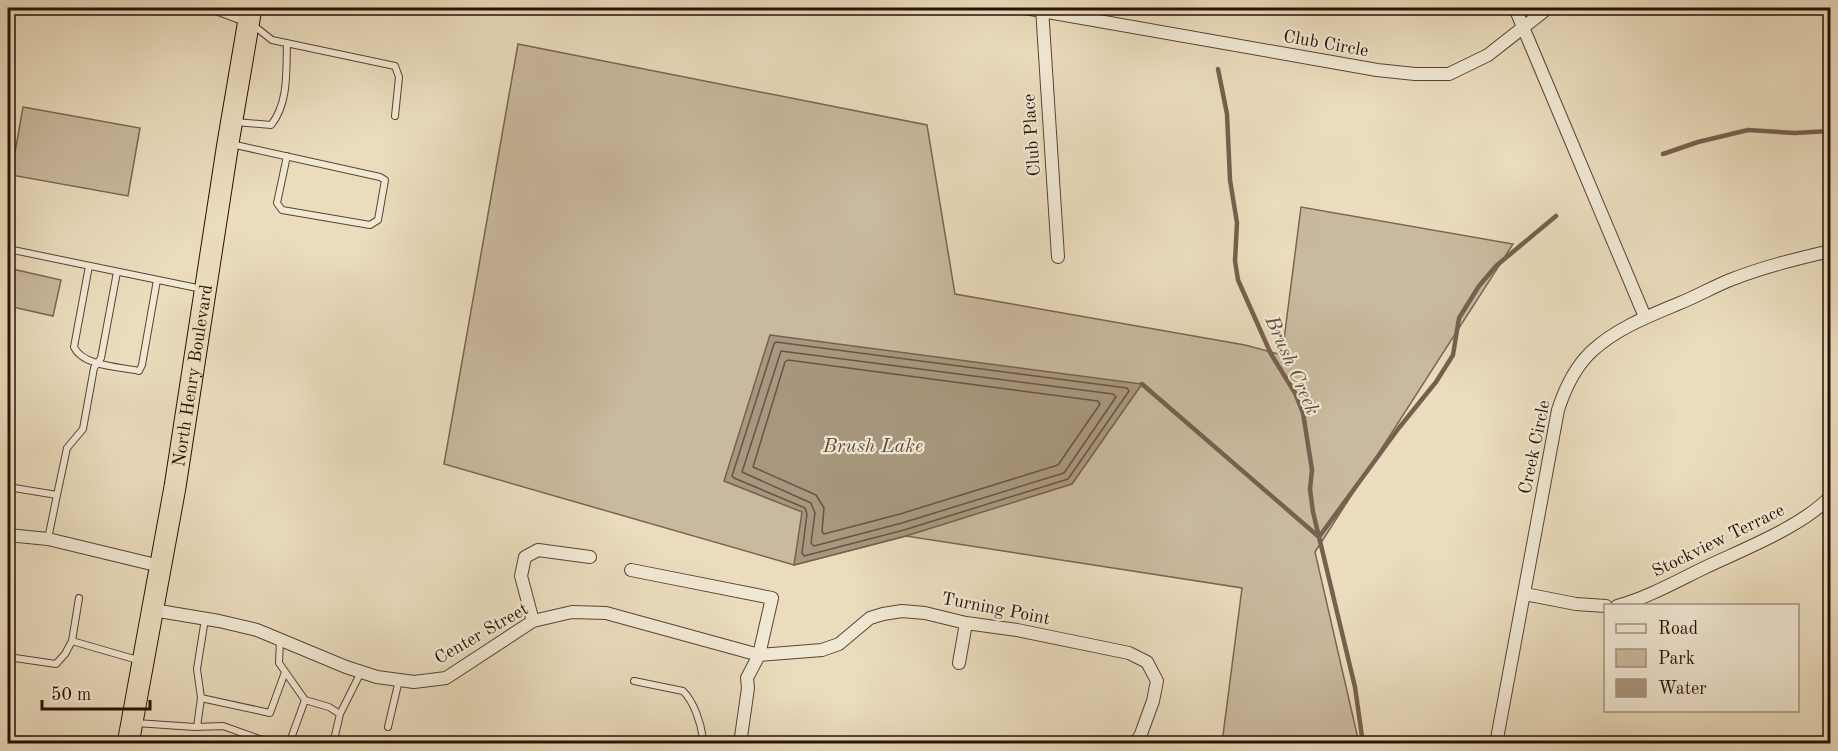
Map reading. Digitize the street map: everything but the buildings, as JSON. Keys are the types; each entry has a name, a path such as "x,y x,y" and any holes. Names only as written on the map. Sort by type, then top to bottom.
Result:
{"highway":[{"name":"North Henry Boulevard","path":"128,744 175,487 249,14"}],"street":[{"path":"216,8 249,14"},
{"name":"Club Circle","path":"1025,8 1377,70 1415,74 1449,74 1488,55 1548,8"},
{"path":"1515,8 1645,317"},
{"name":"Club Place","path":"1041,9 1058,257"},
{"name":"Creek Circle","path":"1497,744 1551,442 1564,391 1575,370 1591,351 1610,336 1645,317 1772,265 1830,251"},
{"name":"Stockview Terrace","path":"1622,604 1778,532 1821,507 1830,497"},
{"path":"8,535 48,539 160,566"},
{"path":"533,621 521,576 525,557 538,550 590,557"},
{"path":"631,570 772,598 759,655 747,678 748,688 740,744"},
{"path":"1525,594 1576,604 1604,606"},
{"name":"Center Street","path":"153,610 205,618 257,630 377,677 414,682 446,678 533,621 572,612 606,613 759,655"},
{"name":"Turning Point","path":"759,655 822,650 839,645 870,618 902,611 1017,630 1129,653 1147,662 1157,681 1153,701 1135,744"},
{"path":"959,663 966,623"}],"lane":[{"path":"249,14 272,40 395,66 399,77 395,116"},
{"path":"231,122 271,125 279,115 285,90 287,43"},
{"path":"228,143 287,156 380,177 385,180 378,220 370,225 282,210 277,203 287,156"},
{"path":"8,249 206,290"},
{"path":"88,266 74,347 76,353 83,358 97,363 139,371 157,280"},
{"path":"48,539 67,448 83,429 94,368 101,358 117,272"},
{"path":"8,487 57,495"},
{"path":"8,657 56,663 65,654 72,641 79,598"},
{"path":"197,727 201,698 197,669 205,618"},
{"path":"280,640 279,663 305,700 329,707 340,714"},
{"path":"72,641 144,662"},
{"path":"201,698 270,713 285,672"},
{"path":"333,744 340,714 362,672"},
{"path":"388,727 399,680"},
{"path":"634,681 682,691 692,704 702,731 702,739 711,744"},
{"path":"290,744 305,700"},
{"path":"132,722 197,727 223,726 265,741 283,744"}],"green space":[{"path":"518,44 927,125 955,294 1245,345 1282,355 1301,207 1513,244 1315,552 1359,743 1222,743 1242,588 906,536 794,565 444,464"},
{"path":"23,107 140,128 128,196 11,175"},
{"path":"8,268 61,280 53,316 8,306"}],"water":[{"name":"Brush Lake","path":"770,335 1142,384 1072,484 906,536 794,565 802,512 724,481"}],"waterway":[{"name":"Brush Creek","path":"1218,69 1227,114 1230,180 1237,223 1235,261 1238,280 1271,354 1295,393 1303,413 1312,470 1310,489 1313,512 1355,687 1363,744"},
{"path":"1663,154 1698,142 1748,130 1795,133 1830,131"},
{"path":"1319,537 1398,429 1436,382 1453,355 1459,318 1479,286 1496,266 1556,216"},
{"path":"1142,384 1319,537"}]}
